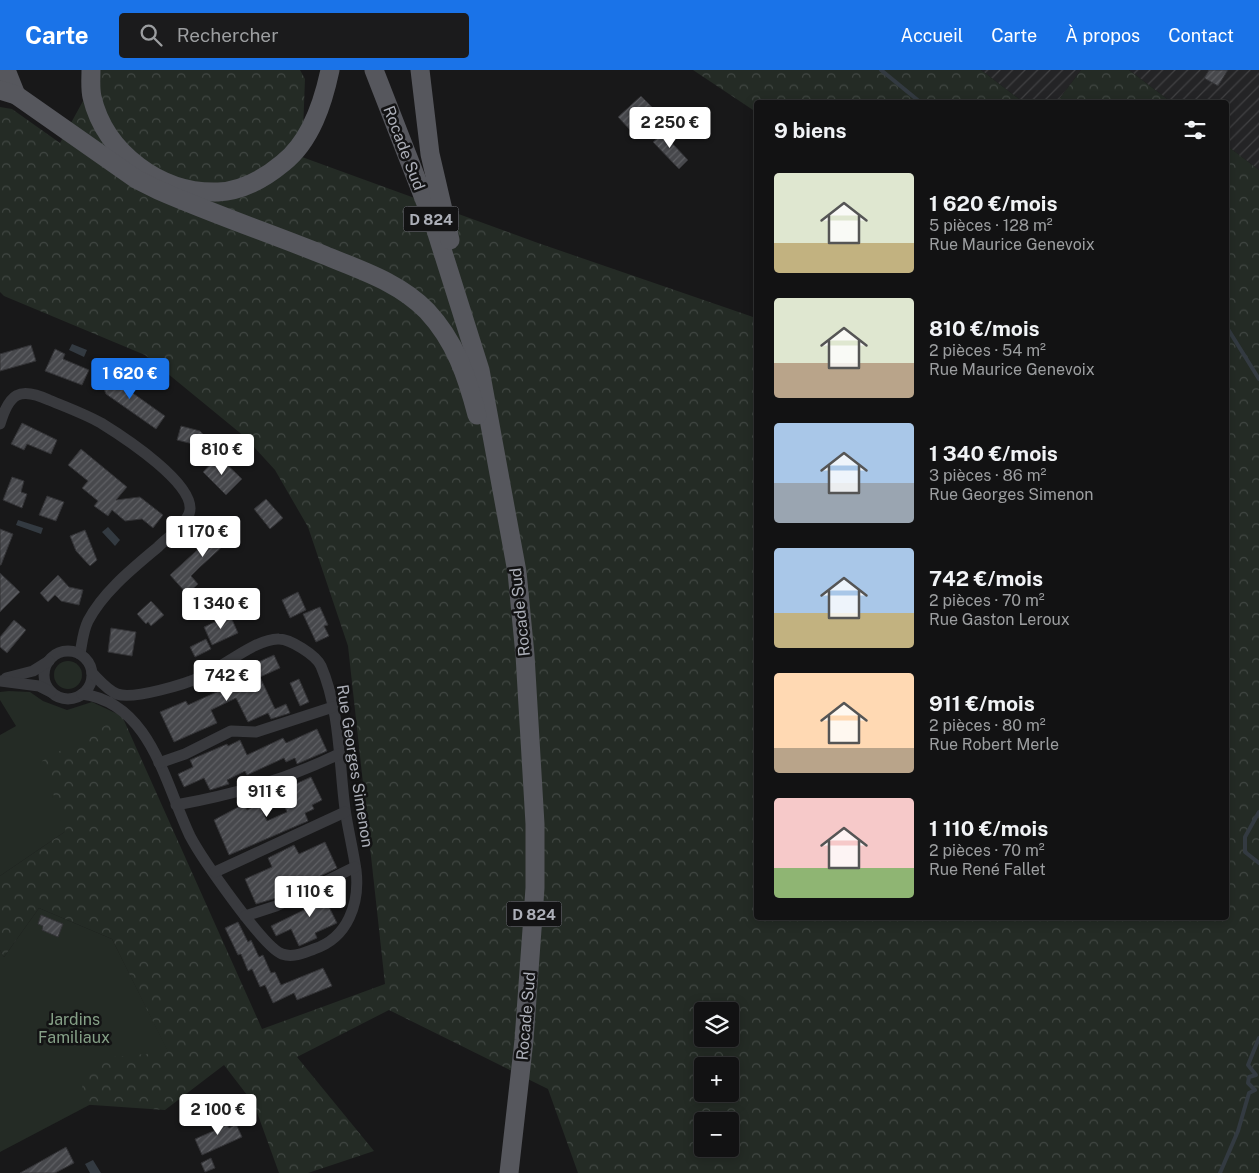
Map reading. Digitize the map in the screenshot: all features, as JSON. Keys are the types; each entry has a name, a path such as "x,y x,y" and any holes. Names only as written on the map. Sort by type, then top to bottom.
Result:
{"main road":[{"path":"6,70 8,93 136,179 179,199 373,275 399,289 426,310 454,348 465,371 472,396 525,655"},
{"path":"91,70 91,95 96,111 118,148 140,168 158,179 198,191 220,192 255,182 284,162 311,129 323,100 330,70"},
{"name":"Rocade Sud","path":"374,70 434,224 480,370 517,572 525,655 535,824 536,888 524,1040 509,1173"},
{"path":"420,70 430,154 480,370"}],"street":[{"path":"0,424 6,406 17,394 25,393 40,396 99,422 139,449 179,485 189,499 190,512 180,528 112,588 99,604 87,622 80,654"},
{"name":"Rue Georges Simenon","path":"82,694 105,700 132,719 148,739 192,839 245,916 273,949 282,954 294,956 319,948 335,937 349,920 358,887 346,812 333,707 320,663 303,648 279,639 264,642 202,677 135,696 110,691 92,673"},
{"path":"66,651 80,654 88,662 92,673 90,682 82,694 65,698 39,686 0,680 32,671 66,651"},
{"path":"49,661 46,667 45,681 52,692"},
{"path":"160,763 186,754 231,731 256,732 333,707"},
{"path":"176,805 223,796 298,774 339,754"},
{"path":"215,872 346,812"},
{"path":"245,916 276,906 355,867"}],"shaded area":[{"path":"981,70 1081,70 1058,100 1020,100"},
{"path":"1129,70 1259,70 1259,170 1229,147 1229,100 1168,100"},
{"path":"72,344 87,350 84,357 69,350"},
{"path":"18,520 43,528 41,534 16,525"},
{"path":"108,527 120,540 115,546 102,532"},
{"path":"93,1160 101,1173 90,1173 85,1164"}],"green space":[{"path":"100,70 300,70 305,79 302,157 538,243 754,317 754,920 1229,920 1229,147 1259,170 1259,1173 578,1173 548,1089 389,1010 297,1057 374,1151 308,1173 279,1173 254,1104 224,1065 165,1110 78,1104 89,1059 168,1052 112,939 39,908 4,957 0,950 0,876 66,831 42,761 122,716 262,1029 385,984 348,646 308,527 275,470 245,437 145,355 4,296 0,292 0,107 12,109 60,143"},
{"path":"693,70 981,70 1020,100 754,100 754,111"},
{"path":"1081,70 1129,70 1168,100 1058,100"},
{"path":"68,661 78,665 82,675 78,685 68,689 58,685 54,675 58,665"},
{"path":"0,692 30,692 43,701 67,710 92,702 122,716 66,831 0,876 0,735 16,726 0,700"},
{"name":"Jardins Familiaux","path":"39,908 112,939 173,1061 0,1152 0,950 4,957"}],"building":[{"path":"1209,70 1228,70 1218,86 1204,78"},
{"path":"641,96 652,107 640,120 642,122 632,132 618,117"},
{"path":"667,130 674,137 670,141 688,160 679,169 653,142"},
{"path":"31,345 36,361 0,371 0,354"},
{"path":"55,349 65,354 63,359 89,370 82,385 45,371"},
{"path":"114,371 120,384 165,416 156,429 106,394 99,377"},
{"path":"22,423 57,440 51,454 27,444 24,450 11,444"},
{"path":"181,426 200,431 213,444 204,454 193,444 177,440"},
{"path":"81,449 127,487 116,500 140,497 163,515 153,528 142,519 125,521 112,510 108,516 94,506 98,501 82,488 88,481 68,465"},
{"path":"218,456 242,479 226,495 203,472"},
{"path":"12,477 24,481 21,492 27,494 22,508 3,500"},
{"path":"47,496 64,502 56,521 39,515"},
{"path":"266,499 283,518 270,529 254,509"},
{"path":"237,527 240,542 224,545 200,567 191,576 198,584 187,594 170,575 218,531"},
{"path":"0,529 13,534 1,565 0,565"},
{"path":"85,530 97,560 90,566 76,551 70,536"},
{"path":"0,573 20,592 0,612"},
{"path":"58,575 69,587 83,590 79,605 61,601 55,595 48,602 40,593"},
{"path":"298,592 306,610 290,618 282,600"},
{"path":"151,601 164,615 151,626 148,622 146,624 137,614"},
{"path":"320,607 328,625 324,626 329,636 316,642 303,614"},
{"path":"230,615 238,633 212,645 204,627"},
{"path":"14,620 26,630 7,653 0,647 0,637"},
{"path":"111,628 136,632 132,656 108,652"},
{"path":"206,639 211,649 195,657 190,647"},
{"path":"274,655 280,668 260,677 275,709 286,704 290,713 271,719 268,713 248,722 236,698 211,710 217,723 174,742 160,712 186,701 188,705 221,690 218,685 238,676 236,672"},
{"path":"299,679 309,702 300,706 290,683"},
{"path":"317,729 327,751 297,764 295,758 286,762 284,758 247,775 245,771 227,780 229,784 210,790 204,778 184,787 178,774 193,767 190,760 227,744 228,746 240,740 247,755 283,738 286,743"},
{"path":"311,777 322,800 312,805 314,809 305,813 308,821 229,855 214,820 244,804 247,810 259,804 267,821 287,812 278,792"},
{"path":"325,842 337,868 273,899 256,904 245,879 272,867 268,858 294,845 299,854"},
{"path":"330,888 338,903 329,907 337,923 315,933 317,938 299,946 291,929 276,936 271,926 310,907 306,899"},
{"path":"41,915 63,924 58,937 42,930 43,926 38,924"},
{"path":"238,922 248,942 251,940 259,957 263,955 271,973 275,972 281,985 323,968 332,986 297,1000 294,993 273,1003 265,985 260,987 252,969 248,971 241,954 238,955 225,928"},
{"path":"222,1112 229,1128 236,1124 242,1137 202,1155 195,1139 218,1129 212,1116"},
{"path":"66,1147 74,1163 55,1173 20,1173"},
{"path":"211,1158 215,1168 205,1172 201,1163"}],"waterway":[{"path":"881,70 918,100"},
{"path":"1229,331 1259,379"},
{"path":"1259,812 1245,837 1245,852 1259,863"},
{"path":"1220,1173 1238,1131 1249,1093 1255,1090 1248,1083 1249,1077 1256,1075 1248,1065 1259,1038"}]}
